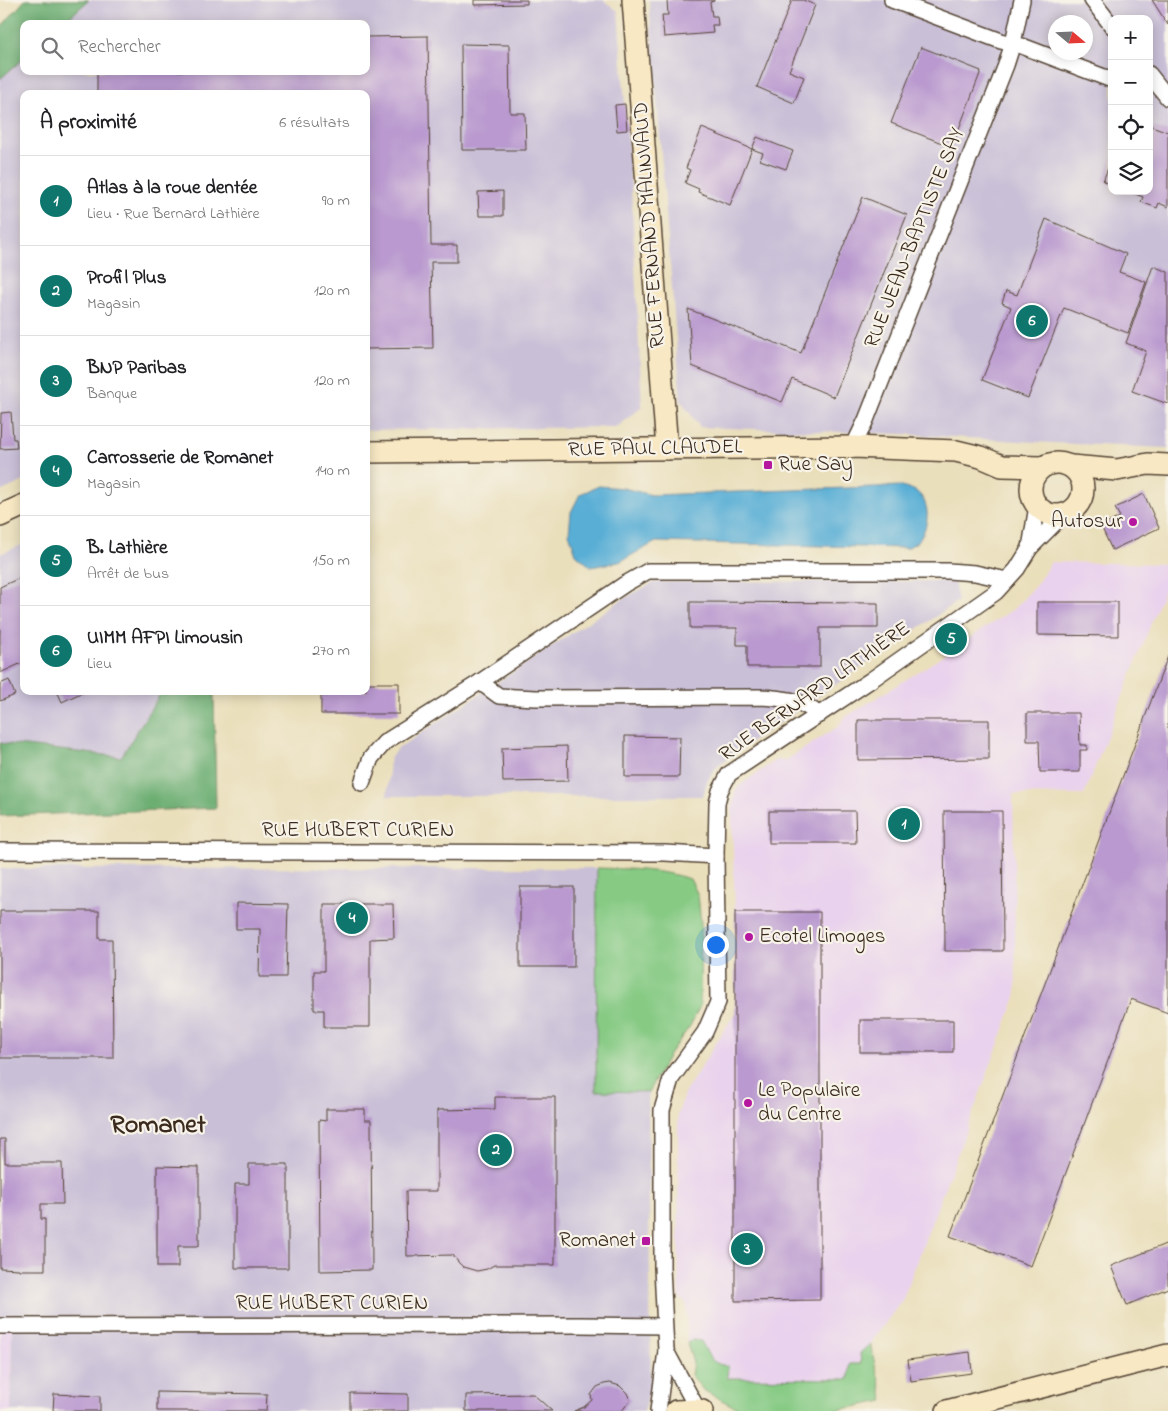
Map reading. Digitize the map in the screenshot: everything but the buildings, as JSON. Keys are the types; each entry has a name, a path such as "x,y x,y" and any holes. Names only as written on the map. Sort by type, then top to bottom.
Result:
{"street":[{"name":"RUE FERNAND MALINVAUD","path":"633,0 667,449"},
{"path":"892,0 1108,79"},
{"name":"RUE JEAN-BAPTISTE SAY","path":"853,447 873,402 1006,65 1013,43 1022,0"},
{"path":"1092,0 1108,21"},
{"path":"1153,79 1168,98"},
{"path":"1153,96 1168,102"},
{"name":"RUE PAUL CLAUDEL","path":"370,452 853,447 956,452 981,457 1002,466 1042,467"},
{"path":"1116,470 1082,497 1075,508 1063,514 1054,515 1044,512 1034,500 1030,486 1032,478 1042,467 1050,463 1058,462 1071,466 1116,470 1148,464 1168,464"},
{"name":"RUE PAUL CLAUDEL","path":"1002,466 1034,500"},
{"path":"1071,466 1082,479 1082,497"},
{"name":"RUE BERNARD LATHIÈRE","path":"1030,548 1034,500"},
{"path":"0,516 20,507"},
{"name":"RUE BERNARD LATHIÈRE","path":"658,1411 666,1352 662,1267 662,1110 671,1079 705,1032 718,1002 716,856 717,803 720,791 729,774 819,715 996,592 1017,569 1030,548 1063,514"},
{"path":"362,783 371,758 385,742 480,682 625,584 648,571 948,571 975,573 1007,580"},
{"path":"480,682 499,696 536,698 785,698 810,707 819,715"},
{"name":"RUE HUBERT CURIEN","path":"0,852 655,853 716,856"},
{"name":"RUE HUBERT CURIEN","path":"0,1326 664,1326"},
{"name":"RUE BERNARD LATHIÈRE","path":"666,1352 700,1410"},
{"path":"947,1411 1168,1355"},
{"path":"676,1411 700,1410"}],"shaded area":[{"path":"89,0 603,0 618,11 631,186 642,407 617,427 370,430 370,90 20,90 20,483 0,492 0,79 20,62 20,75 370,75 370,20 66,20"},
{"path":"649,0 1168,0 1168,448 903,434 700,427 681,401"},
{"path":"20,546 20,695 160,695 121,757 0,743 0,554"},
{"path":"1051,562 1168,564 1168,580 1084,795 1013,794 1016,997 903,1299 870,1344 884,1401 832,1411 748,1411 731,1405 703,1390 691,1375 693,1363 687,1343 687,1305 679,1297 678,1115 684,1094 735,1013 732,811 735,792 739,786 776,760 785,761 839,726 844,718 934,662 1015,608 1036,585"},
{"path":"954,581 958,601 721,763 712,772 703,796 387,796 390,759 396,750 626,597 655,582"},
{"path":"597,868 596,1090 648,1092 651,1388 643,1411 11,1411 12,1326 0,1326 0,869"},
{"path":"0,1326 12,1326 11,1411 0,1411"}],"green space":[{"path":"25,0 89,0 66,20 20,20 20,62 0,79 0,28"},
{"path":"160,695 214,695 216,808 0,816 0,743 121,757"},
{"path":"597,868 644,870 690,879 698,895 701,924 700,1006 690,1026 669,1055 648,1092 596,1091"},
{"path":"693,1340 701,1341 708,1355 714,1361 728,1366 727,1378 849,1379 850,1364 861,1364 860,1353 870,1344 884,1401 832,1411 748,1411 731,1405 703,1390 691,1375 693,1363 687,1343"}],"water":[{"path":"599,486 623,488 652,495 902,486 915,491 922,497 927,510 927,517 921,537 907,548 656,542 619,562 591,567 576,554 569,533 571,512 580,494"}],"place":[{"name":"UIMM AFPI Limousin","path":"1032,321"},
{"name":"Rue Say","path":"768,465"},
{"name":"Autosur","path":"1133,522"},
{"name":"B. Lathière","path":"951,639"},
{"name":"Atlas à la roue dentée","path":"904,824"},
{"name":"Carrosserie de Romanet","path":"352,918"},
{"name":"Ecotel Limoges","path":"749,937"},
{"name":"Le Populaire du Centre","path":"748,1103"},
{"name":"Profil Plus","path":"496,1150"},
{"name":"Romanet","path":"646,1241"},
{"name":"BNP Paribas","path":"747,1249"}],"district":[{"name":"Romanet","path":"158,1126"}]}
